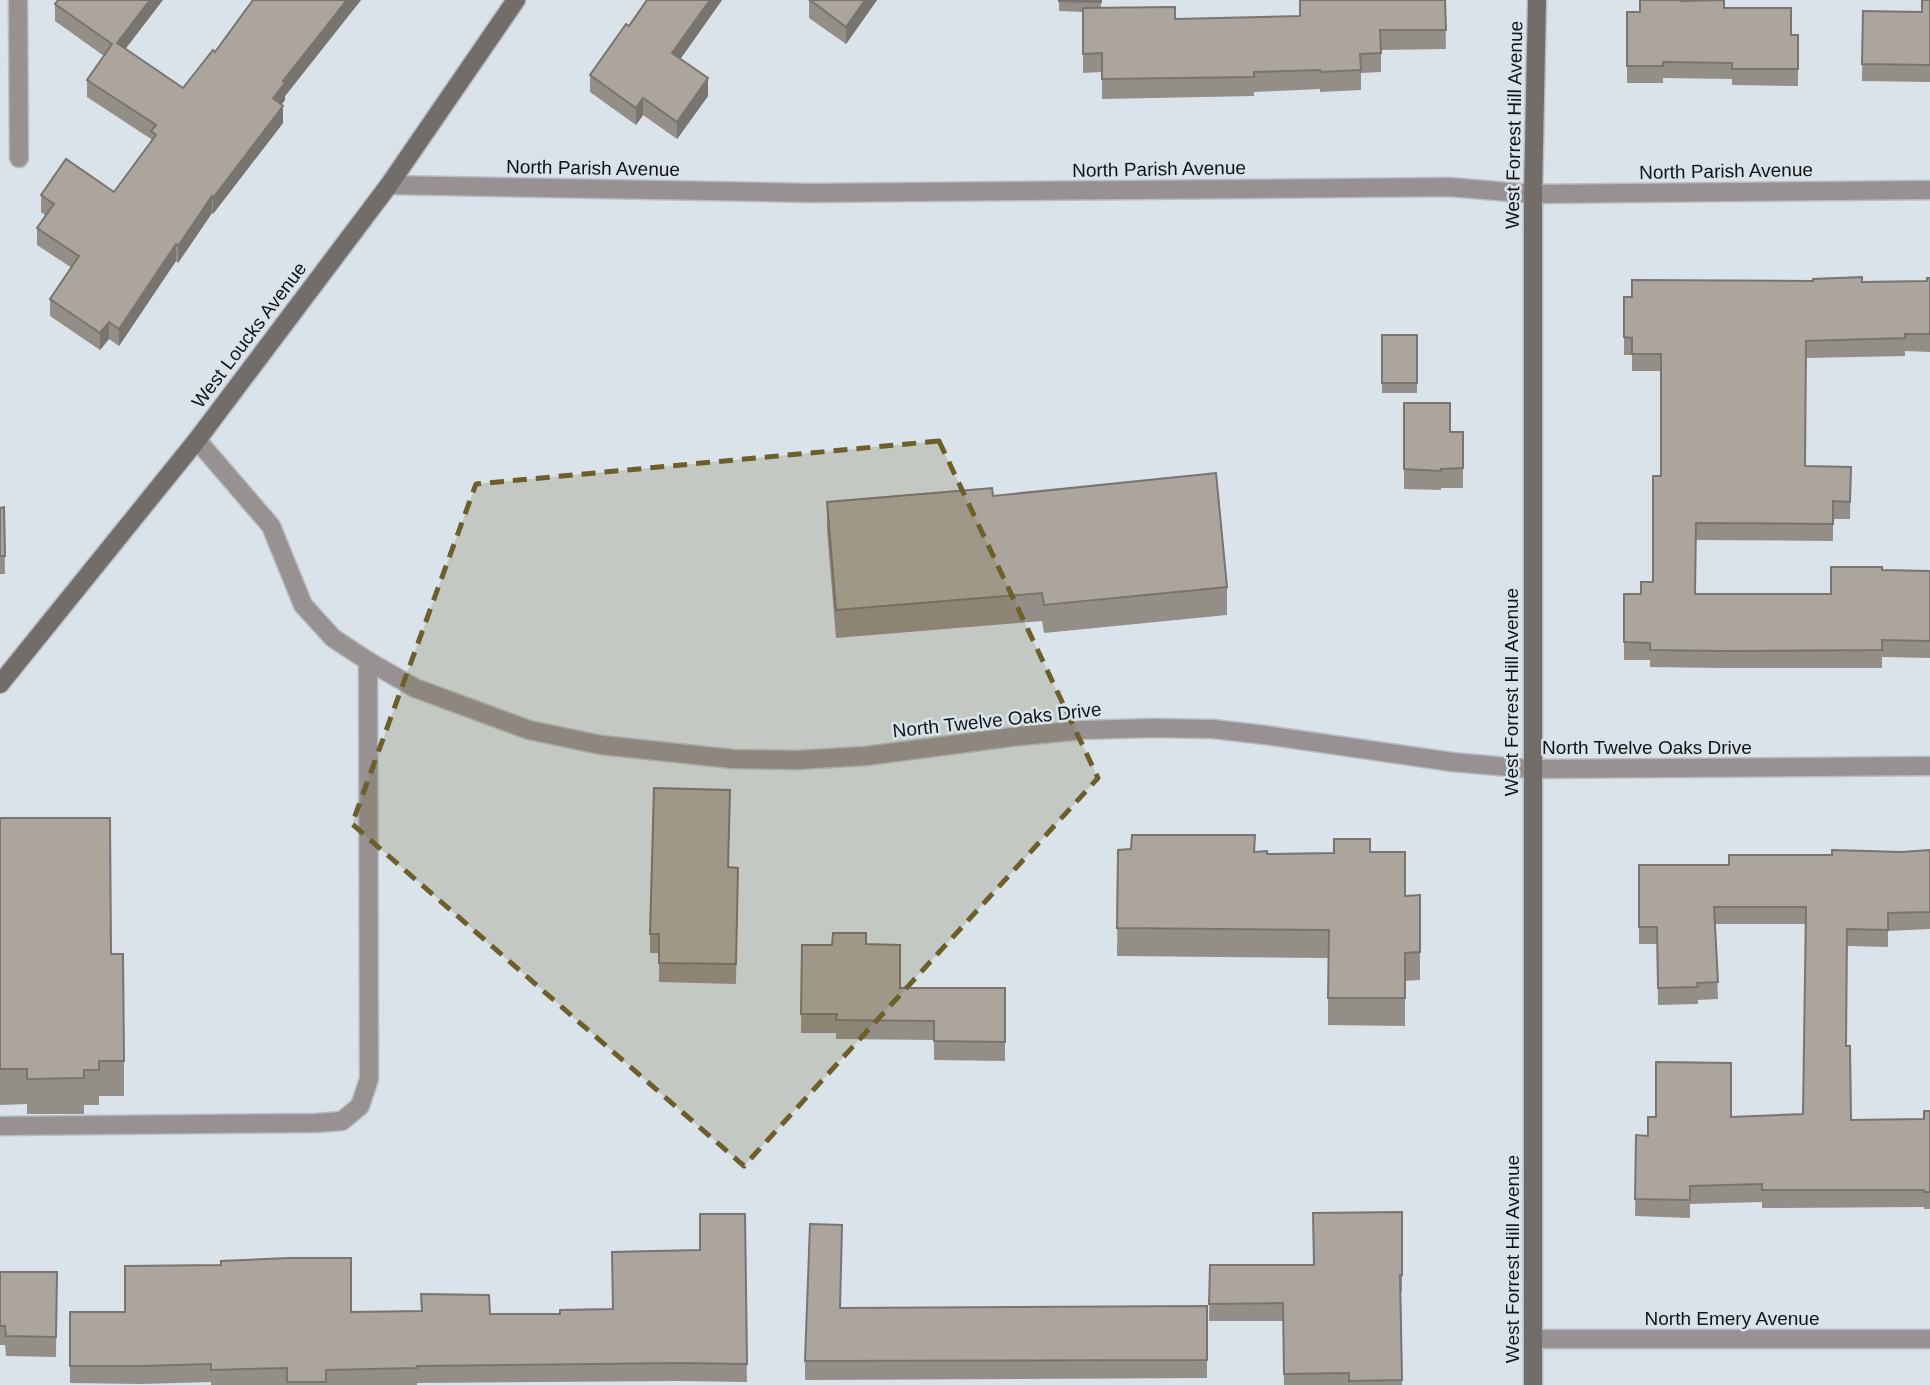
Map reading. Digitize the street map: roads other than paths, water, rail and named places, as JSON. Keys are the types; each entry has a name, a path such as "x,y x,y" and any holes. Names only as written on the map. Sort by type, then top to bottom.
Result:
{"main road":[{"name":"West Loucks Avenue","path":"0,684 197,440 389,185 516,0"},
{"name":"West Forrest Hill Avenue","path":"1533,1385 1533,194 1537,0"}],"street":[{"path":"18,0 19,158"},
{"name":"North Parish Avenue","path":"389,185 812,193 1449,187 1533,194 1930,190"},
{"name":"North Twelve Oaks Drive","path":"197,440 271,526 303,605 333,638 415,688 529,730 601,744 733,758 797,760 866,756 1083,730 1152,728 1265,735 1452,762 1532,769 1930,766"},
{"path":"0,1126 316,1123 342,1121 360,1106 369,1079 368,661"},
{"name":"North Emery Avenue","path":"1533,1339 1930,1339"}]}
